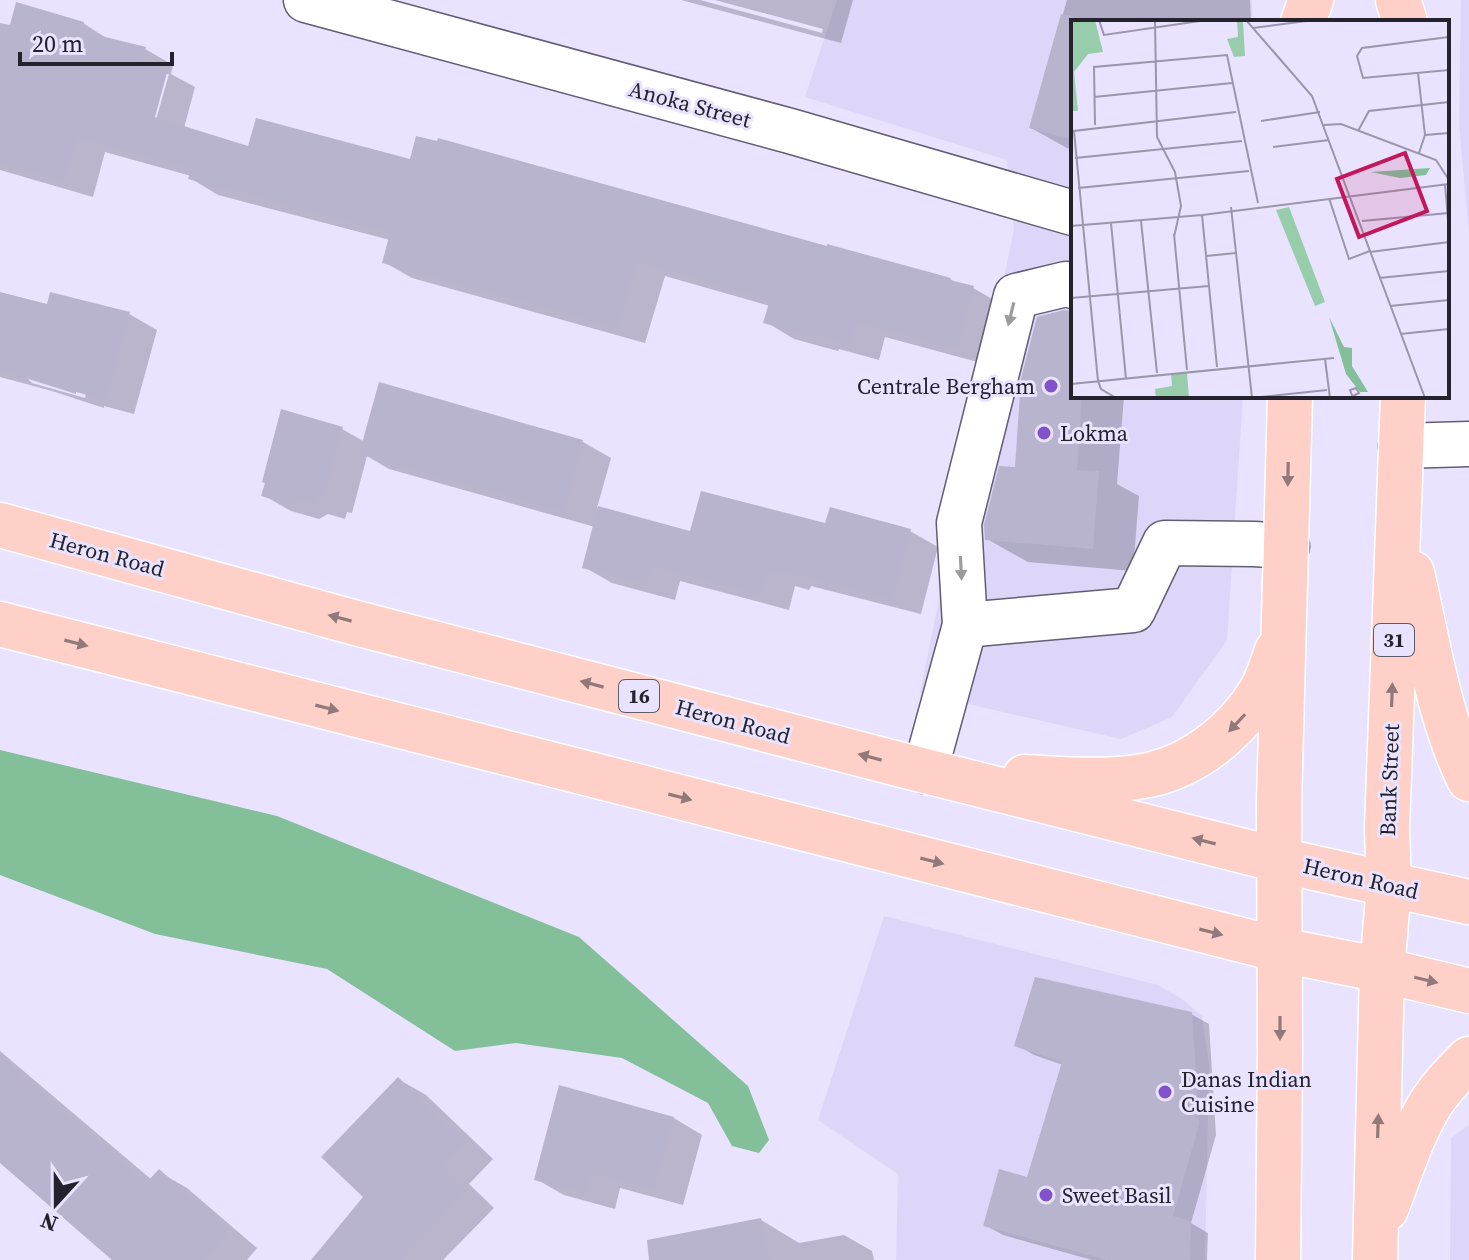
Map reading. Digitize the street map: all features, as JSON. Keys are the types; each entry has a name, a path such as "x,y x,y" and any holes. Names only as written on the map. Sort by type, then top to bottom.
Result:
{"main road":[{"path":"1304,20 1311,0"},
{"path":"1398,0 1404,20"},
{"path":"1278,1260 1279,860 1290,398"},
{"name":"Bank Street","path":"1375,1249 1403,398"},
{"path":"1399,515 1443,710 1469,779"},
{"name":"Heron Road","path":"0,525 356,623 925,771 1279,860 1469,902"},
{"path":"0,624 1281,950 1469,991"},
{"path":"925,771 1072,779 1150,775 1175,766 1229,732 1245,714 1263,688 1285,630"},
{"path":"1375,1249 1417,1130 1446,1082 1469,1059"}],"street":[{"name":"Anoka Street","path":"306,0 775,127 1071,212"},
{"path":"925,771 965,625 959,523 1016,296 1071,285"},
{"path":"1401,446 1469,444"},
{"path":"965,625 1133,610 1165,543 1287,546"}],"shaded area":[{"path":"837,0 1252,0 1252,20 1071,20 1071,398 1243,398 1227,640 1172,717 1121,739 920,693 1014,229 1007,160 805,97"},
{"path":"1461,0 1469,0 1469,234 1459,124"},
{"path":"884,916 1158,985 1202,1016 1209,1065 1205,1260 896,1260 898,1174 818,1120"},
{"path":"1469,1125 1469,1260 1450,1260 1451,1138"}],"green space":[{"path":"0,750 277,816 579,937 748,1086 769,1140 759,1153 732,1146 708,1103 622,1058 516,1043 455,1051 327,969 155,934 0,875"}],"building":[{"path":"16,2 84,22 81,31 146,47 142,62 168,69 155,117 248,146 256,118 410,159 416,136 437,141 438,138 974,286 957,349 857,323 851,346 810,336 763,323 770,300 637,261 617,328 382,263 390,233 188,179 191,169 77,138 64,182 0,163 0,23 10,25"},
{"path":"1061,14 1073,16 1071,139 1029,128"},
{"path":"0,292 47,304 50,292 130,312 106,400 0,370"},
{"path":"1071,311 1071,398 1082,398 1077,470 1099,471 1093,549 985,540 984,525 999,466 1015,467 1021,378 1037,317"},
{"path":"379,382 583,440 564,512 359,454"},
{"path":"281,409 343,427 323,498 319,497 317,504 298,499 289,504 261,496"},
{"path":"701,491 825,523 830,507 911,529 893,600 782,571 781,575 767,571 761,595 652,566 647,585 582,568 598,506 690,531"},
{"path":"1035,977 1192,1012 1199,1124 1173,1216 1191,1221 1190,1260 1106,1260 983,1226 999,1169 1027,1177 1062,1062 1014,1046"},
{"path":"0,1057 147,1182 159,1169 230,1231 205,1260 112,1260 0,1163"},
{"path":"398,1077 466,1142 443,1167 467,1191 400,1260 311,1260 363,1197 321,1157"},
{"path":"559,1085 674,1117 654,1190 592,1174 586,1194 534,1180"},
{"path":"761,1218 770,1260 649,1260 647,1240"}],"place":[{"name":"Centrale Bergham","path":"1051,386"},
{"name":"Lokma","path":"1044,433"},
{"name":"Danas Indian Cuisine","path":"1165,1092"},
{"name":"Sweet Basil","path":"1046,1195"}]}
